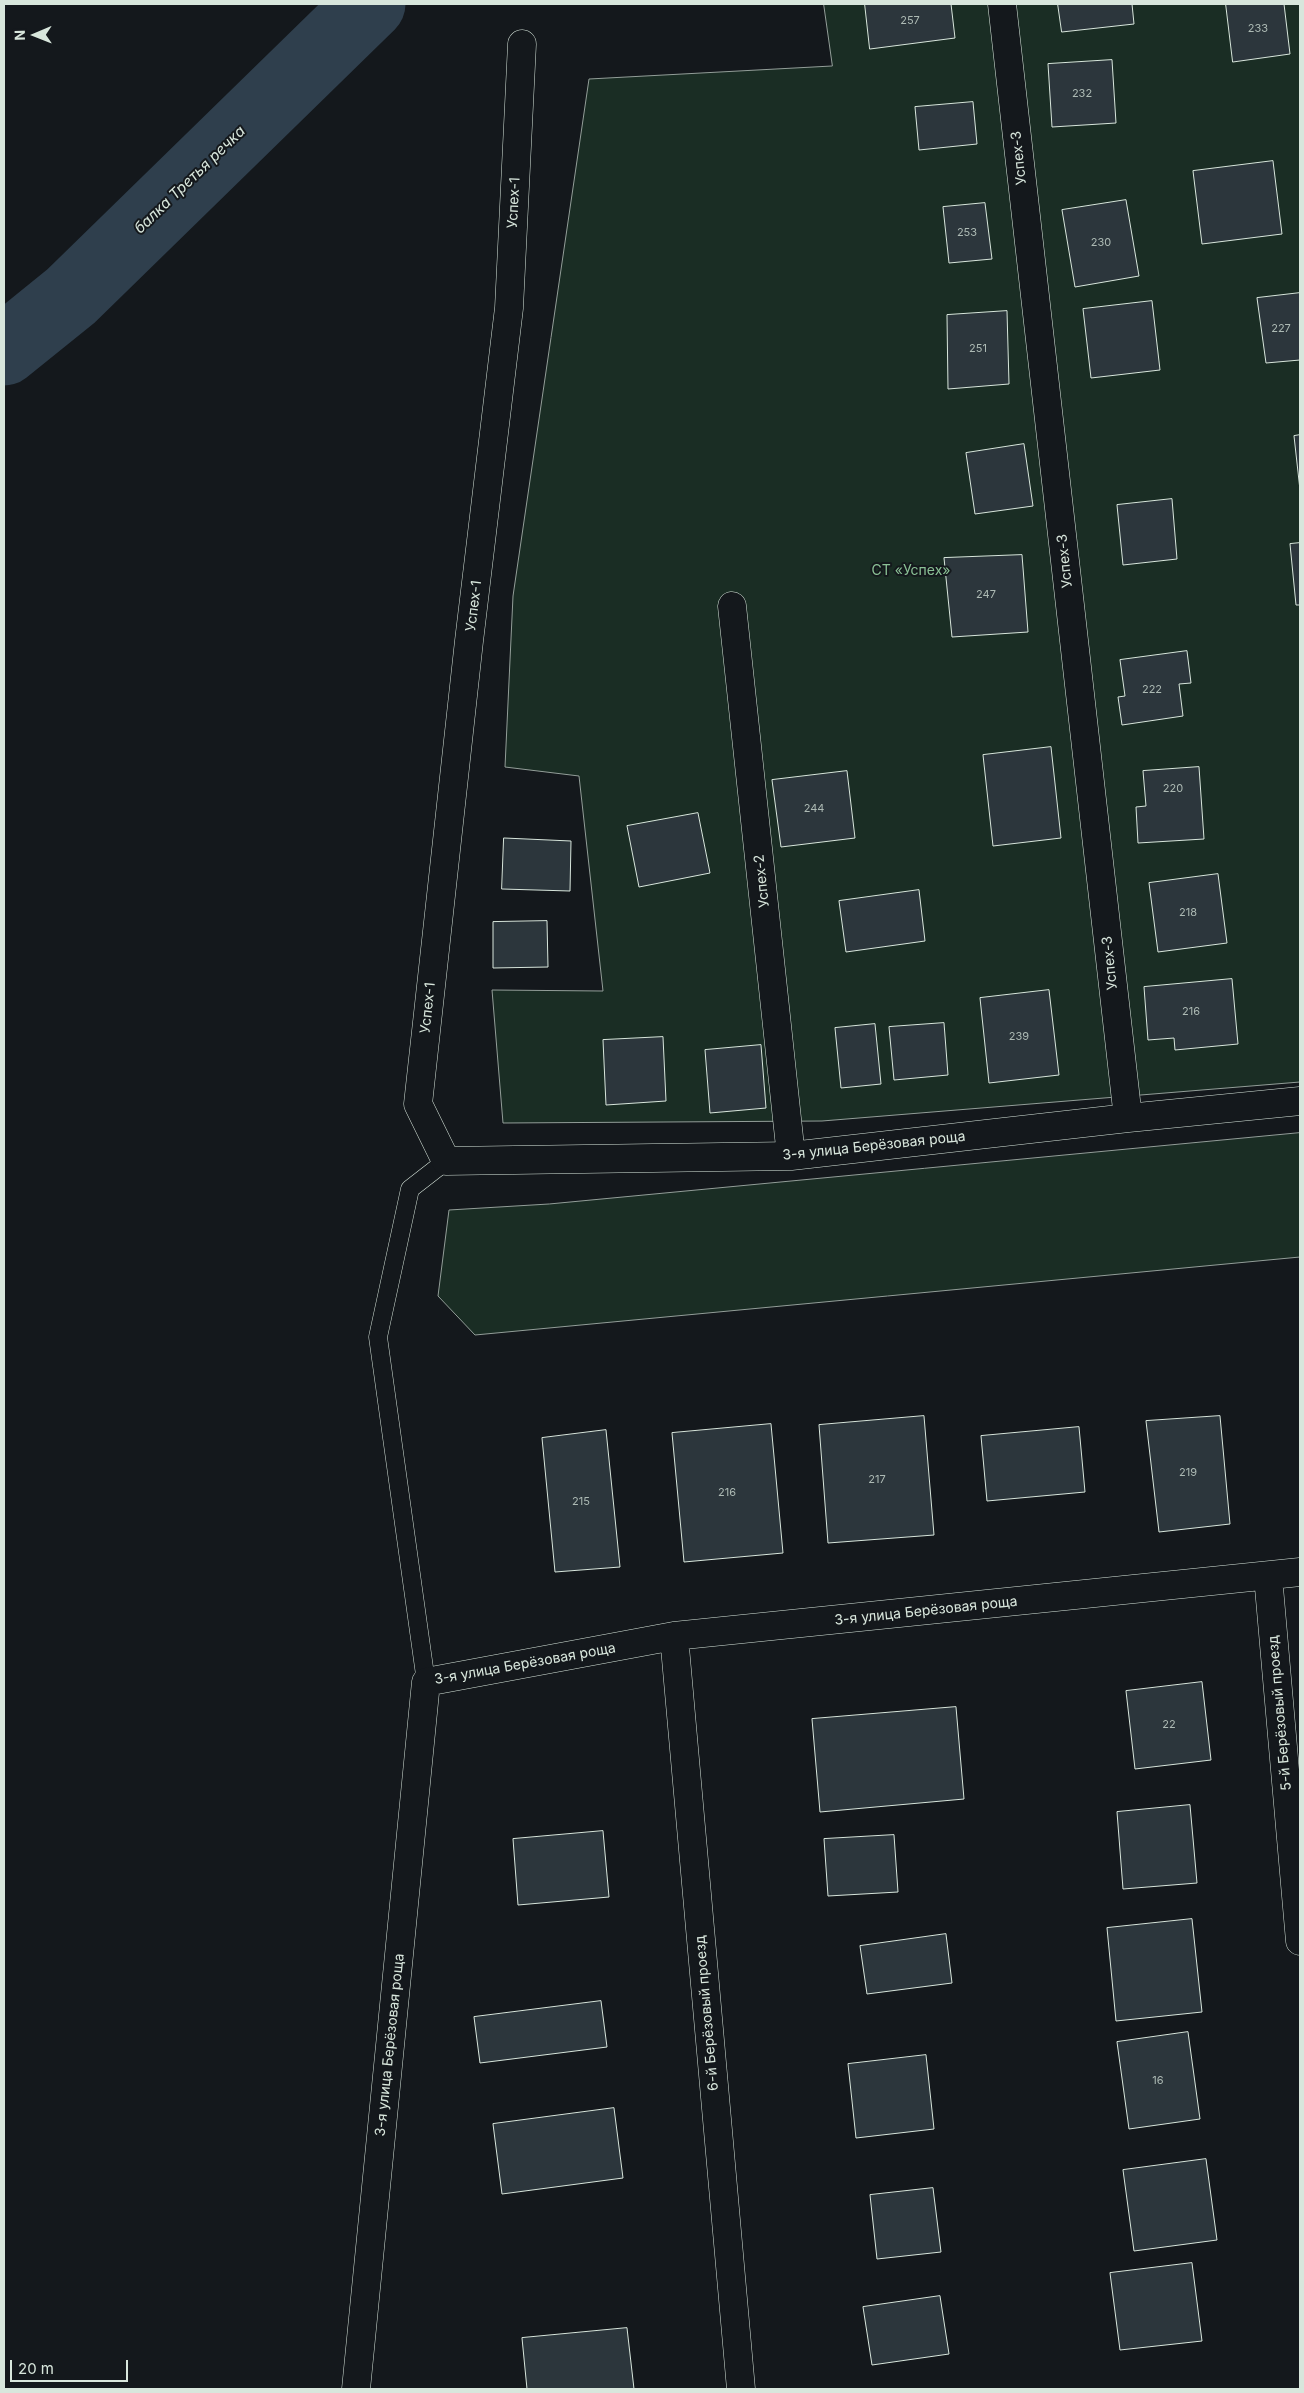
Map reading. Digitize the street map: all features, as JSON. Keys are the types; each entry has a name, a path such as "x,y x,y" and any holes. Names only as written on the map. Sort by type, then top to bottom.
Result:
{"street":[{"name":"Успех-3","path":"1002,4 1128,1118"},
{"name":"Успех-1","path":"446,1161 418,1104 469,641 509,308 522,44"},
{"name":"Успех-2","path":"732,606 791,1156"},
{"name":"3-я улица Берёзовая роща","path":"446,1161 791,1156 1128,1118 1300,1101"},
{"name":"3-я улица Берёзовая роща","path":"356,2389 426,1682 674,1636 1300,1572"},
{"name":"5-й Берёзовый проезд","path":"1268,1576 1300,1941"},
{"name":"6-й Берёзовый проезд","path":"674,1636 740,2389"}],"lane":[{"path":"426,1682 378,1336 410,1189 446,1161"}],"green space":[{"name":"СТ «Успех»","path":"824,4 1300,4 1300,1082 822,1121 503,1123 492,990 603,991 579,776 505,767 513,596 589,79 832,66"},
{"path":"1300,1133 1300,1257 475,1335 438,1296 449,1210 549,1204"}],"building":[{"path":"865,4 951,4 955,38 870,49"},
{"path":"1058,4 1132,4 1134,24 1062,32"},
{"path":"1226,4 1284,4 1290,54 1233,62"},
{"path":"1112,60 1116,123 1052,127 1048,64"},
{"path":"973,102 977,144 919,150 915,107"},
{"path":"1273,161 1282,234 1202,244 1193,171"},
{"path":"1126,200 1139,276 1075,287 1062,210"},
{"path":"985,203 992,259 949,263 943,207"},
{"path":"1300,293 1300,360 1266,363 1257,298"},
{"path":"1152,301 1160,370 1091,378 1083,309"},
{"path":"1007,311 1009,384 948,389 947,315"},
{"path":"1300,435 1300,490 1294,436"},
{"path":"1024,444 1033,506 975,514 966,453"},
{"path":"1172,499 1177,559 1123,565 1117,505"},
{"path":"1300,543 1300,605 1296,605 1290,544"},
{"path":"1022,555 1028,632 952,637 944,558"},
{"path":"1187,651 1191,683 1179,684 1183,716 1122,725 1118,697 1125,696 1120,660"},
{"path":"1051,747 1061,838 993,846 983,755"},
{"path":"1199,767 1204,839 1138,843 1136,807 1146,806 1143,771"},
{"path":"847,771 855,838 781,847 772,780"},
{"path":"698,813 710,873 639,887 627,826"},
{"path":"504,838 571,841 570,891 502,889"},
{"path":"1218,874 1227,943 1158,952 1149,883"},
{"path":"919,890 925,941 846,952 839,901"},
{"path":"547,921 548,967 493,968 493,922"},
{"path":"1232,979 1238,1044 1175,1050 1174,1038 1148,1040 1144,987"},
{"path":"1049,990 1059,1075 989,1083 980,998"},
{"path":"944,1023 948,1075 894,1080 889,1027"},
{"path":"875,1024 881,1084 841,1088 835,1028"},
{"path":"663,1037 666,1101 606,1105 603,1040"},
{"path":"761,1045 766,1108 710,1113 705,1050"},
{"path":"924,1416 934,1535 828,1543 819,1425"},
{"path":"1220,1416 1230,1524 1159,1532 1146,1421"},
{"path":"771,1424 783,1553 684,1562 672,1433"},
{"path":"1079,1427 1085,1492 987,1501 981,1436"},
{"path":"606,1430 620,1567 555,1572 542,1438"},
{"path":"1202,1682 1211,1760 1135,1769 1126,1691"},
{"path":"956,1707 964,1799 820,1812 812,1719"},
{"path":"1190,1805 1197,1883 1123,1889 1117,1812"},
{"path":"603,1831 609,1897 518,1905 513,1839"},
{"path":"894,1835 898,1892 828,1896 824,1839"},
{"path":"1192,1919 1202,2012 1116,2021 1107,1928"},
{"path":"946,1934 952,1983 867,1994 860,1946"},
{"path":"601,2001 607,2047 480,2063 474,2017"},
{"path":"1188,2032 1200,2119 1129,2129 1117,2042"},
{"path":"926,2055 934,2129 856,2138 848,2064"},
{"path":"614,2108 623,2178 502,2194 493,2124"},
{"path":"1206,2159 1217,2240 1134,2251 1123,2170"},
{"path":"933,2188 941,2252 877,2259 870,2195"},
{"path":"1192,2263 1202,2341 1120,2350 1110,2273"},
{"path":"940,2296 949,2354 872,2365 863,2307"},
{"path":"627,2328 634,2389 527,2389 522,2338"}],"waterway":[{"name":"балка Третья речка","path":"4,350 71,296 370,4"}]}
